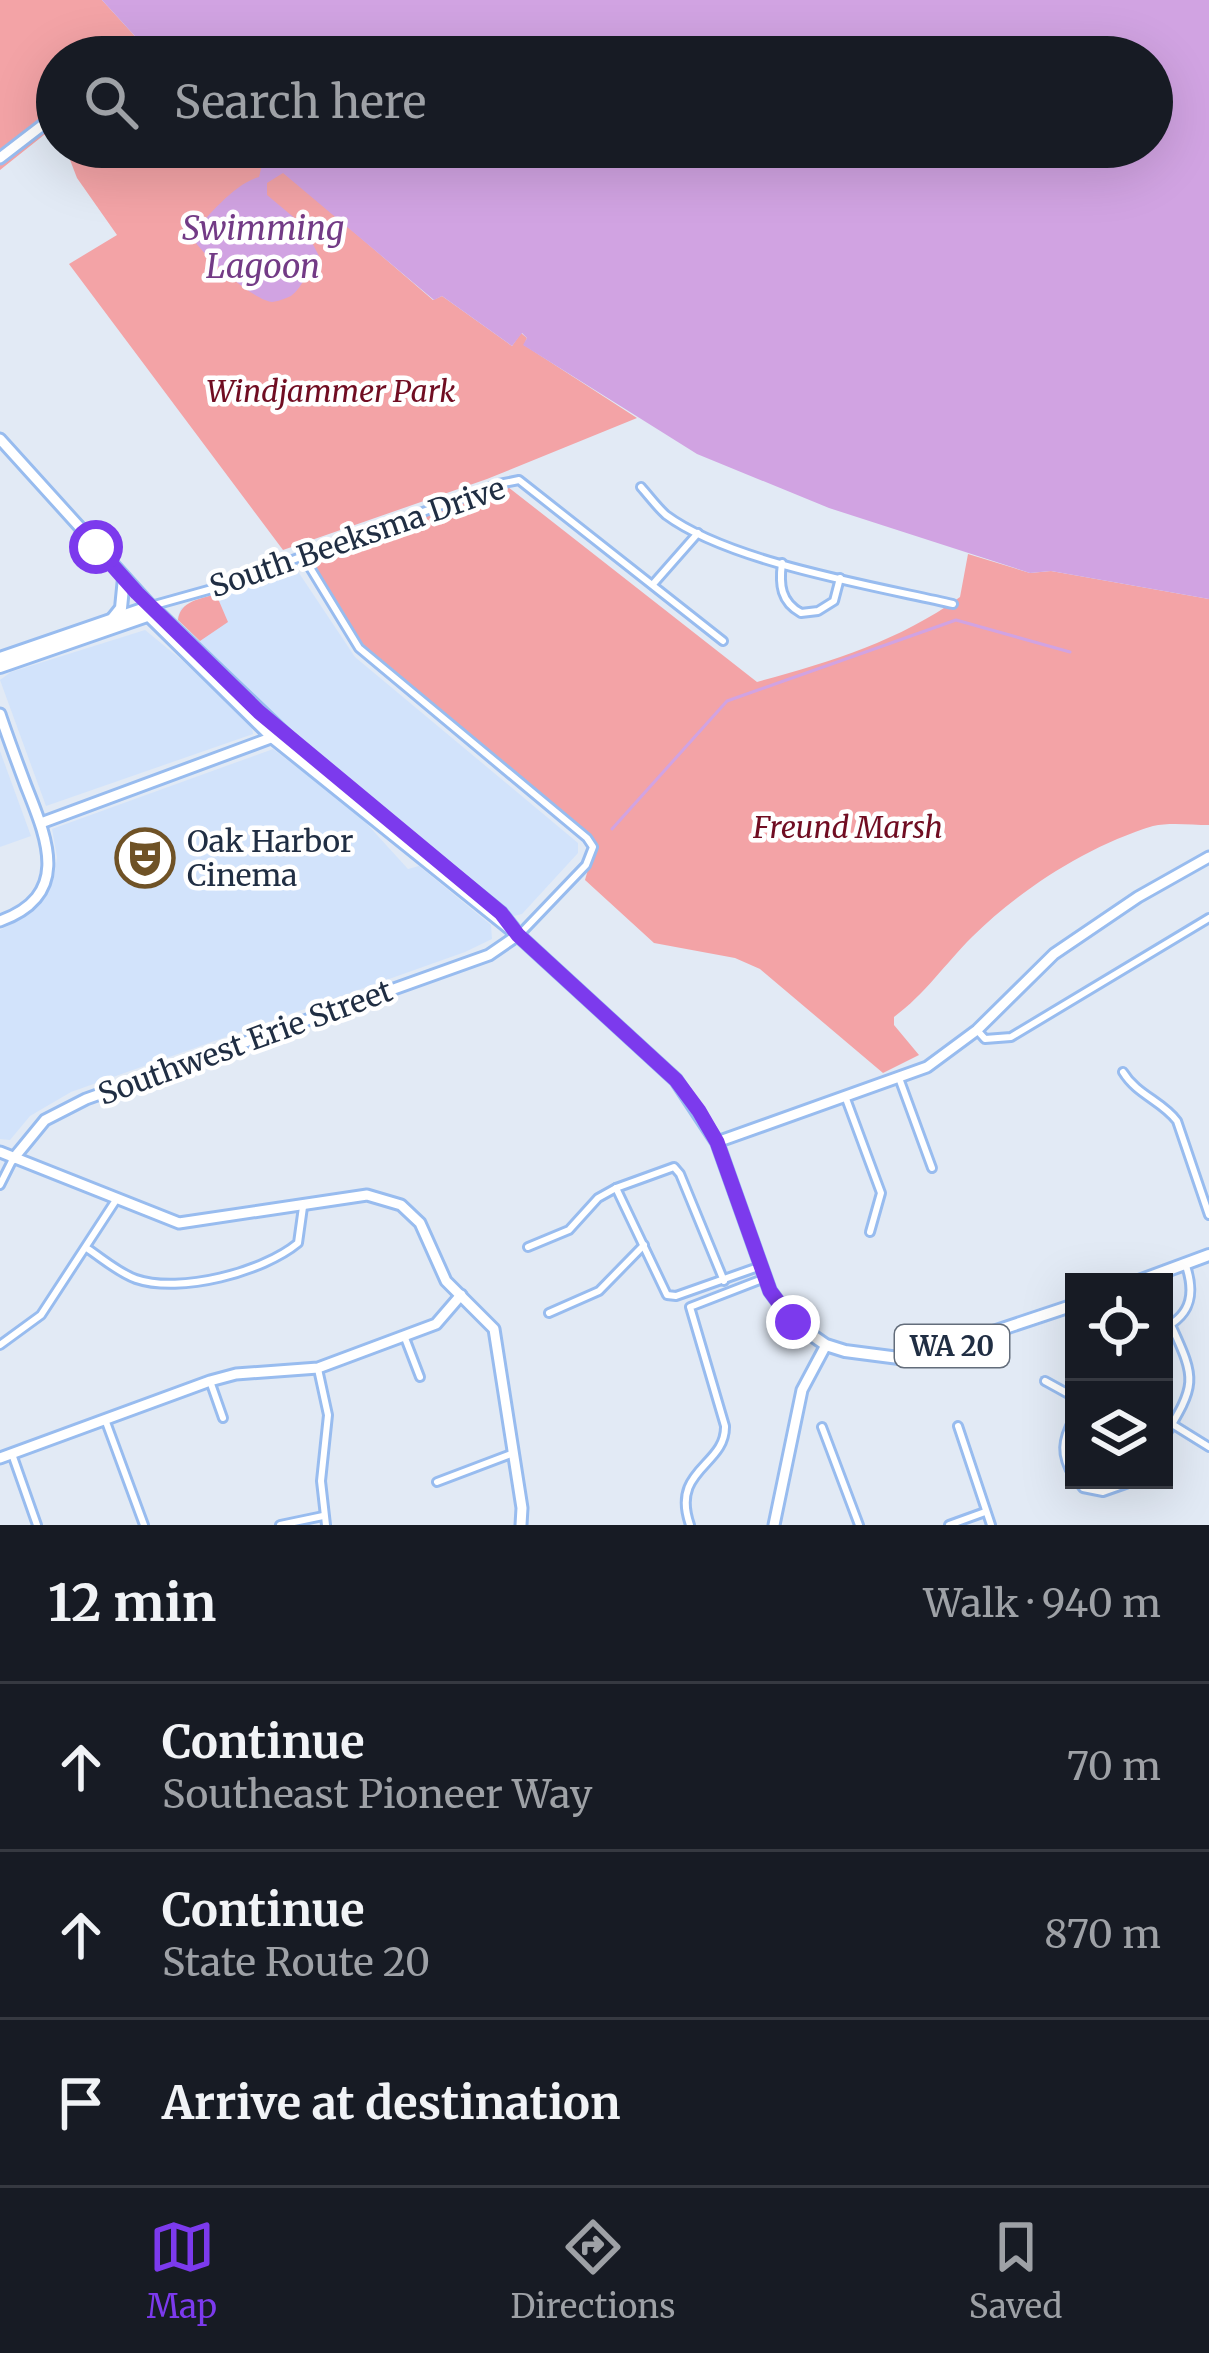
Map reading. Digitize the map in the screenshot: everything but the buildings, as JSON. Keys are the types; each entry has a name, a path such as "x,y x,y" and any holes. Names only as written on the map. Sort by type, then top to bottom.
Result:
{"main road":[{"path":"113,618 121,608 124,578"},
{"path":"150,610 287,737 501,913 518,935"},
{"path":"0,662 113,618 150,610"},
{"path":"0,662 150,610"},
{"path":"150,610 272,737 518,935 676,1080 717,1142 763,1272 793,1322 826,1345"},
{"path":"1159,1273 1209,1255"},
{"name":"WA 20","path":"826,1345 861,1355 921,1355 1065,1308"}],"street":[{"path":"0,158 36,130"},
{"path":"0,439 150,610"},
{"name":"South Beeksma Drive","path":"150,610 499,484 519,481 654,583"},
{"path":"641,487 664,513 698,533 782,563 953,604"},
{"path":"698,533 654,583 723,641"},
{"path":"303,556 359,648 587,838 592,848 586,865 518,935"},
{"path":"782,563 783,595 801,614 834,601 840,578"},
{"path":"0,714 41,823 49,859 46,882 24,910 0,920"},
{"path":"41,823 272,737 287,737"},
{"path":"717,1142 927,1066 980,1027 1054,954 1209,857"},
{"path":"980,1027 994,1041 1011,1037 1209,918"},
{"name":"Southwest Erie Street","path":"0,1185 13,1159 46,1120 86,1099 489,956 518,935"},
{"path":"1123,1072 1142,1096 1172,1113 1177,1121 1209,1214"},
{"path":"899,1078 932,1168"},
{"path":"845,1096 880,1193 870,1232"},
{"path":"0,1152 170,1221 187,1223 367,1195 401,1205 420,1223 446,1281 488,1320 497,1338 521,1525"},
{"path":"528,1247 569,1230 598,1198 670,1167 680,1174 724,1281"},
{"path":"616,1188 662,1290 676,1296 763,1272"},
{"path":"0,1345 41,1316 116,1200"},
{"path":"88,1249 134,1278 194,1284 281,1257 298,1243 302,1203"},
{"path":"549,1313 608,1284 644,1245"},
{"path":"1173,1320 1192,1299 1185,1263"},
{"path":"690,1525 686,1508 694,1471 722,1450 725,1434 690,1307 763,1272"},
{"path":"0,1458 210,1381 236,1374 318,1368 405,1338 436,1324 461,1295"},
{"path":"1173,1336 1192,1372 1173,1422"},
{"path":"405,1338 420,1377"},
{"path":"774,1525 802,1390 826,1345"},
{"path":"280,1525 324,1520 321,1481 328,1415 318,1368"},
{"path":"210,1381 223,1418"},
{"path":"1045,1381 1065,1391"},
{"path":"106,1422 144,1525"},
{"path":"1173,1425 1209,1447"},
{"path":"822,1426 860,1525"},
{"path":"958,1426 991,1525"},
{"path":"12,1454 37,1525"},
{"path":"437,1481 512,1454"},
{"path":"949,1525 986,1512"}],"shaded area":[{"path":"295,567 355,657 578,843 578,853 522,914 514,916 268,714 177,619 181,608"},
{"path":"145,630 252,727 253,734 46,806 0,680 11,672"},
{"path":"273,749 357,813 408,869 419,866 491,925 492,939 71,1092 30,1116 10,1140 0,1139 0,930 27,916 45,898 57,857 52,829"},
{"path":"0,751 31,836 0,847"}],"green space":[{"path":"0,0 102,0 135,36 36,36 36,141 0,170"},
{"name":"Windjammer Park","path":"73,168 277,168 433,300 442,296 512,346 521,333 527,338 524,345 637,418 487,479 283,550 69,264 117,235"},
{"name":"Freund Marsh","path":"503,483 757,682 862,649 936,613 960,597 968,554 1030,573 1051,571 1209,599 1209,825 1160,825 1128,835 1080,857 1012,902 894,1017 894,1025 919,1055 883,1073 760,969 735,958 654,943 585,880 592,855 587,838 359,648 303,556"},
{"path":"216,594 228,622 200,641 178,620 180,614 192,602"}],"water":[{"name":"Swimming Lagoon","path":"102,0 1209,0 1209,599 1051,571 1030,573 829,508 697,454 523,345 527,338 522,333 512,346 442,296 434,300 283,173 267,183 267,195 303,225 319,256 291,296 272,302 253,294 215,263 191,235 231,193 259,177 261,168 1173,168 1173,36 135,36"}],"waterway":[{"path":"612,829 727,701 956,620 1070,652"}],"place":[{"name":"Oak Harbor Cinema","path":"145,858"}],"route":[{"path":"96,547 259,712 501,913 518,935 676,1080 717,1142 770,1291 793,1322"}]}
